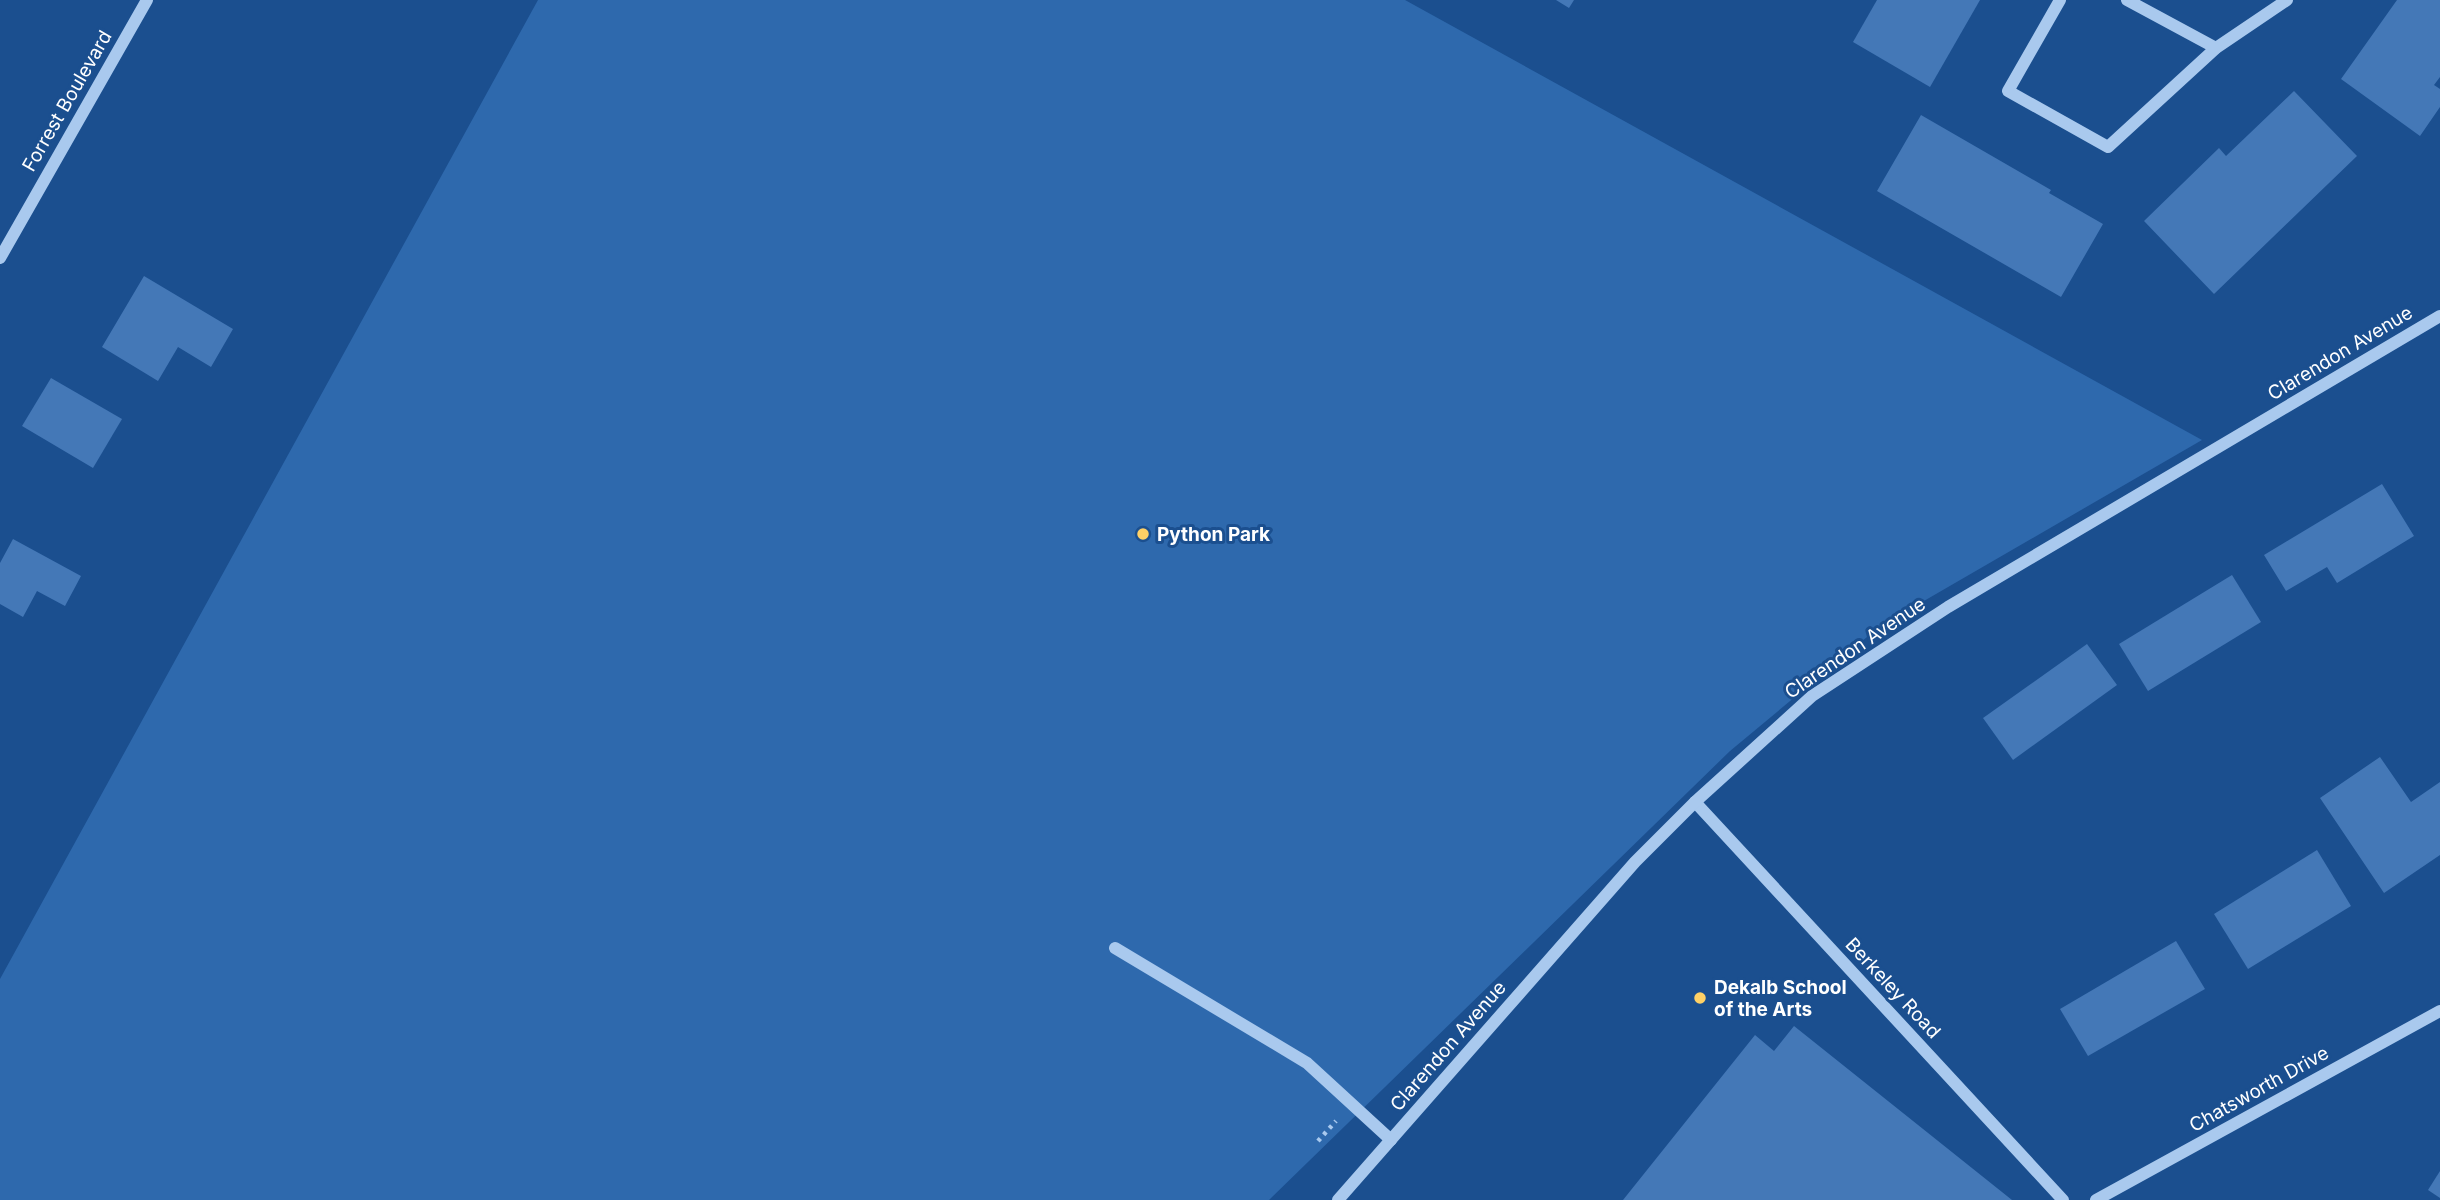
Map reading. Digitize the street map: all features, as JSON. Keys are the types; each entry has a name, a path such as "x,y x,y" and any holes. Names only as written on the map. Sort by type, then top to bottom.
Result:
{"street":[{"name":"Forrest Boulevard","path":"0,258 147,0"},
{"path":"2060,0 2008,90 2108,147 2216,48 2287,0"},
{"path":"2127,0 2216,48"},
{"name":"Clarendon Avenue","path":"1338,1200 1635,862 1695,802 1812,696 1948,607 2440,316"},
{"name":"Berkeley Road","path":"1695,802 2063,1200"},
{"path":"1115,948 1307,1063 1391,1140"},
{"name":"Chatsworth Drive","path":"2096,1200 2440,1011"}],"shaded area":[{"name":"Python Park","path":"538,0 1405,0 2202,440 1879,627 1730,751 1269,1200 0,1200 0,979"}],"building":[{"path":"1556,0 1574,0 1569,8"},
{"path":"1877,0 1980,0 1930,87 1853,42"},
{"path":"2397,0 2440,0 2440,77 2434,85 2440,89 2440,107 2420,136 2341,79"},
{"path":"2294,91 2357,156 2214,294 2144,221 2219,148 2226,156"},
{"path":"1921,115 2051,190 2049,193 2103,224 2061,297 1877,191"},
{"path":"144,276 233,329 211,367 178,347 158,381 102,347"},
{"path":"51,378 122,419 93,468 22,426"},
{"path":"2382,484 2414,536 2337,583 2327,567 2286,591 2264,555"},
{"path":"13,539 81,576 65,606 37,591 23,617 0,604 0,563"},
{"path":"2232,575 2261,622 2148,691 2119,644"},
{"path":"2087,644 2117,685 2013,760 1983,718"},
{"path":"2380,757 2411,802 2440,782 2440,855 2384,893 2320,798"},
{"path":"2317,850 2351,906 2248,969 2214,914"},
{"path":"2176,941 2205,989 2088,1056 2060,1009"},
{"path":"1794,1026 2012,1200 1623,1200 1755,1035 1774,1051"},
{"path":"2440,1171 2440,1198 2428,1190"}],"place":[{"name":"Python Park","path":"1143,534"},
{"name":"Dekalb School of the Arts","path":"1700,998"}]}
